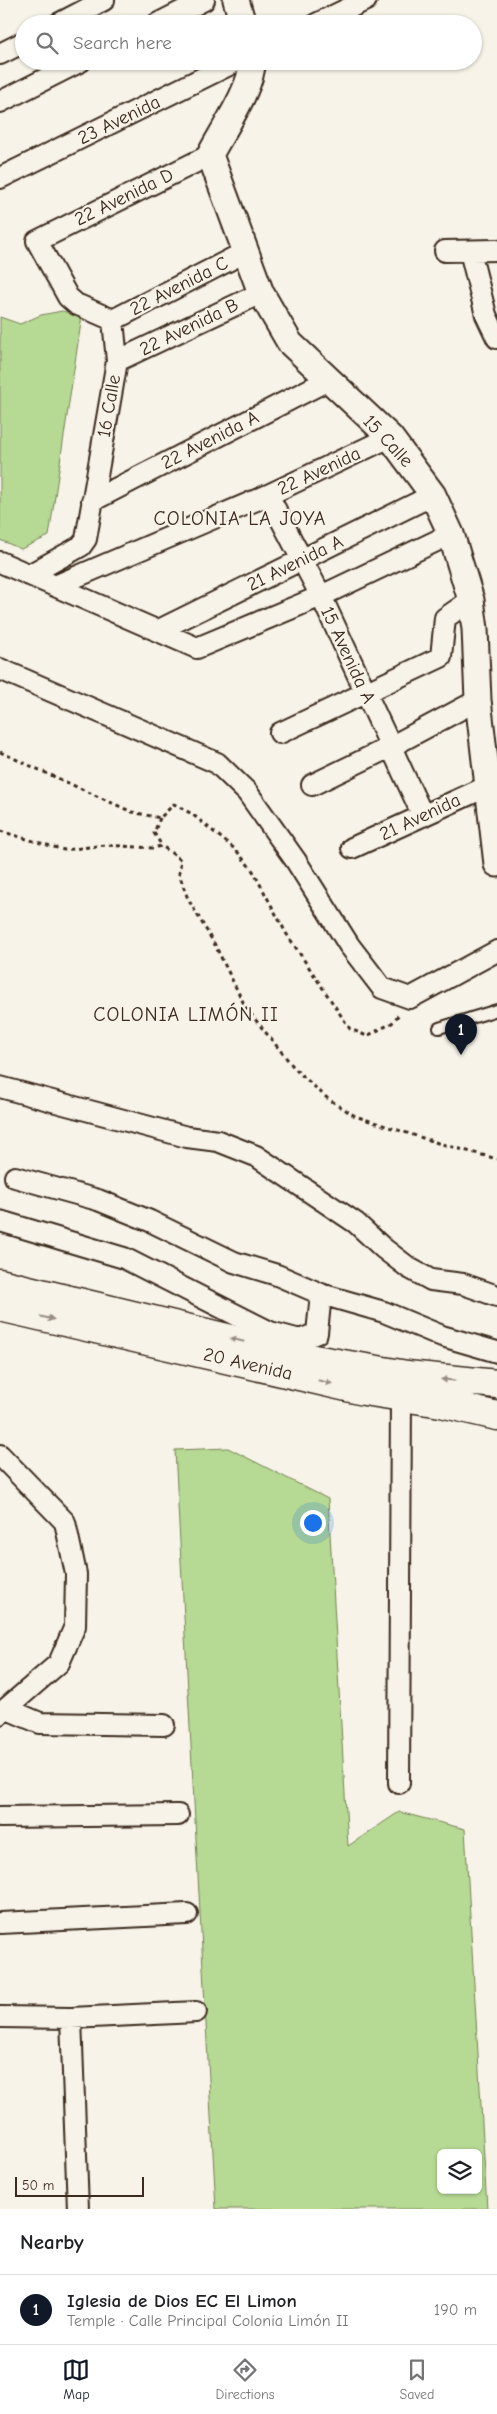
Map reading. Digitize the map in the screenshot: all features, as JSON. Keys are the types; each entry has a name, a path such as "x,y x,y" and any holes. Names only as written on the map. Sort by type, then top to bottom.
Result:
{"main road":[{"name":"20 Avenida","path":"0,1283 314,1358 407,1375 497,1384"},
{"name":"20 Avenida","path":"0,1307 364,1391 497,1416"}],"street":[{"path":"75,15 104,0"},
{"path":"175,15 204,0"},
{"path":"236,0 240,15"},
{"path":"335,15 366,0"},
{"path":"0,54 15,46"},
{"path":"0,102 63,70"},
{"name":"23 Avenida","path":"0,178 219,70"},
{"path":"210,155 235,111 250,77 251,70"},
{"name":"22 Avenida D","path":"113,320 88,310 68,298 37,244 38,239 210,155"},
{"name":"15 Calle","path":"210,155 261,293 290,343 390,437 433,495 451,534 471,600 475,629 478,700 497,864"},
{"path":"445,251 497,250"},
{"path":"470,251 486,315 497,338"},
{"name":"22 Avenida C","path":"113,320 245,252"},
{"name":"22 Avenida B","path":"117,361 261,293"},
{"name":"16 Calle","path":"29,575 84,543 117,361 113,320"},
{"name":"22 Avenida A","path":"92,501 328,380"},
{"name":"22 Avenida","path":"55,586 268,495 390,437"},
{"name":"15 Avenida A","path":"268,495 303,560 423,816"},
{"name":"21 Avenida A","path":"157,631 433,495"},
{"path":"0,562 192,647 204,647 320,596 451,534"},
{"path":"280,734 441,657 445,618 471,600"},
{"path":"0,669 217,763 247,792 296,861 349,945 382,988 410,998 497,951"},
{"path":"312,785 390,747 478,700"},
{"name":"21 Avenida","path":"352,848 488,786"},
{"path":"0,1087 187,1137 218,1141 256,1156 356,1223 382,1248 409,1268 431,1280 463,1284 497,1296"},
{"path":"15,1177 98,1200 150,1221 234,1262 277,1275 322,1294 384,1312 442,1336 497,1352"},
{"name":"20 Avenida","path":"0,1221 124,1258 270,1332 300,1340 317,1333 322,1294"},
{"path":"399,1783 401,1397"},
{"path":"0,1455 65,1522 76,1574 75,1626 59,1663 4,1712"},
{"path":"4,1712 40,1723 164,1724"},
{"path":"0,1818 178,1815"},
{"path":"0,1923 186,1914"},
{"path":"0,2017 71,2018 196,2012"},
{"path":"71,2018 78,2209"}],"lane":[{"path":"440,1028 497,1010"}],"path":[{"path":"0,752 132,812 160,818"},
{"path":"410,998 392,1023 367,1036 350,1029 286,933 253,871 236,850 192,814 174,804 160,818 154,833 162,846 181,860 179,874 188,899 214,943 246,1008 296,1070 327,1098 355,1116 438,1143 497,1159"},
{"path":"0,831 64,850 106,845 152,848 162,846"}],"green space":[{"path":"62,311 82,316 49,536 21,549 0,540 0,317 20,324 41,315"},
{"path":"228,1448 328,1499 348,1846 399,1812 465,1829 487,2209 216,2209 175,1450"}],"place":[{"name":"Iglesia de Dios EC El Limon","path":"461,1055"}],"district":[{"name":"COLONIA LA JOYA","path":"240,518"},
{"name":"COLONIA LIMÓN II","path":"186,1014"}]}
